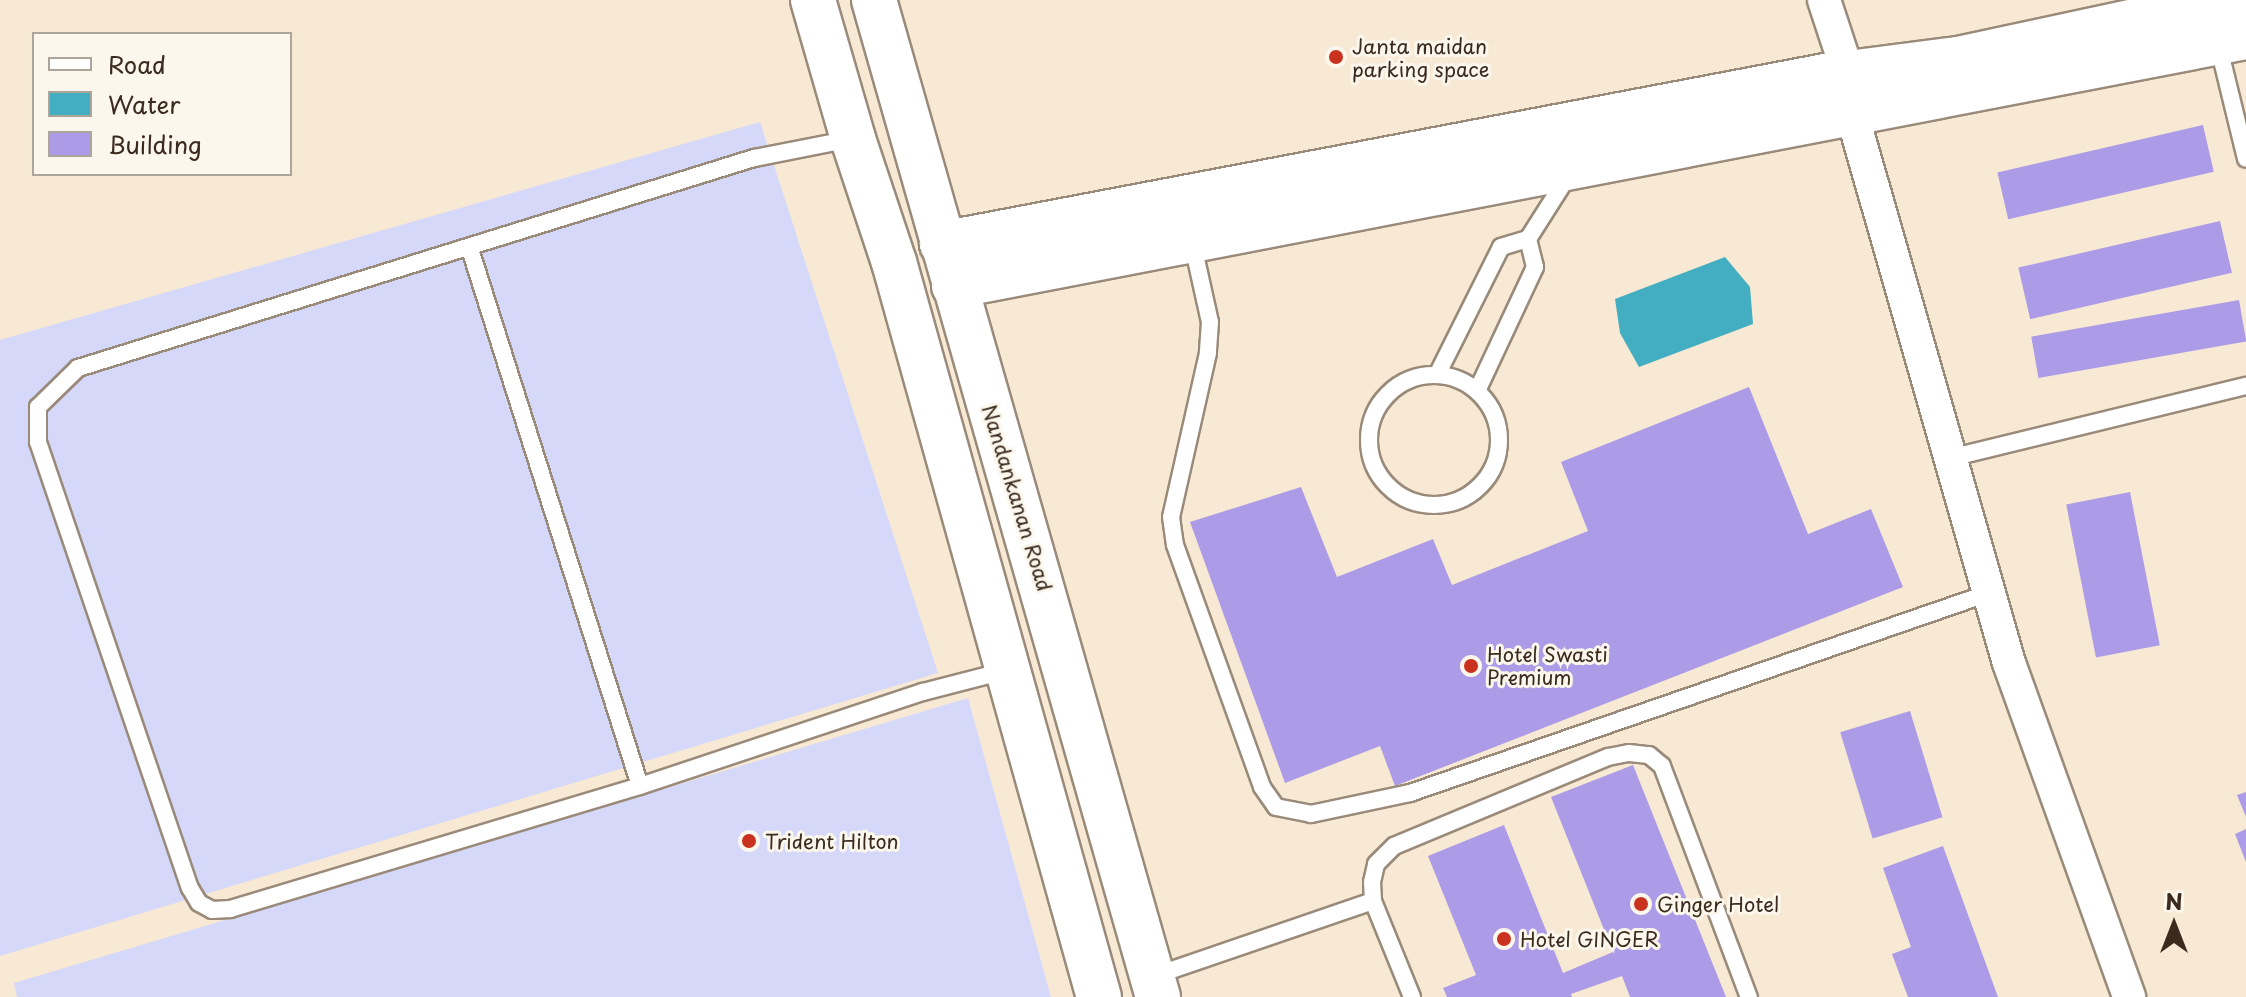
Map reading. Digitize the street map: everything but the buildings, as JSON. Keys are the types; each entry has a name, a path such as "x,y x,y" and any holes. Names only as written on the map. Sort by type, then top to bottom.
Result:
{"street":[{"path":"813,0 853,139 894,262 1099,997"},
{"name":"Nandankanan Road","path":"874,0 954,286 1069,675 1155,987"},
{"path":"1824,0 2009,663 2129,997"},
{"path":"954,286 1574,167 1850,94 1958,59 2234,0"},
{"path":"942,244 1850,94 2232,40"}],"lane":[{"path":"2232,40 2246,159"},
{"path":"853,139 754,158 470,249 78,368 38,407 38,442 199,903 212,910 230,909 640,786 923,692 1009,669"},
{"path":"1437,375 1501,247 1528,239 1574,167"},
{"path":"1477,391 1535,267 1528,239"},
{"path":"1192,240 1210,322 1208,353 1171,517 1175,545 1262,787 1276,807 1311,814 1410,793 1989,593"},
{"path":"470,249 640,786"},
{"path":"1437,375 1459,380 1477,391 1491,408 1499,429 1499,451 1492,471 1478,489 1460,501 1438,506 1416,504 1397,495 1381,480 1371,461 1368,440 1371,419 1381,401 1397,386 1416,377 1437,375"},
{"path":"1950,458 2246,386"},
{"path":"1412,997 1373,901 1372,882 1376,864 1394,846 1608,757 1629,753 1649,755 1662,766 1749,997"},
{"path":"1155,987 1373,901"}],"shaded area":[{"path":"760,122 938,673 0,956 0,340"},
{"name":"Trident Hilton","path":"968,698 1051,997 17,997 14,983"}],"water":[{"path":"1725,257 1750,287 1753,324 1639,367 1620,333 1615,299"}],"place":[{"name":"Janta maidan parking space","path":"1336,57"},
{"name":"Hotel Swasti Premium","path":"1471,666"},
{"name":"Trident Hilton","path":"749,841"},
{"name":"Ginger Hotel","path":"1641,904"},
{"name":"Hotel GINGER","path":"1504,939"}]}
